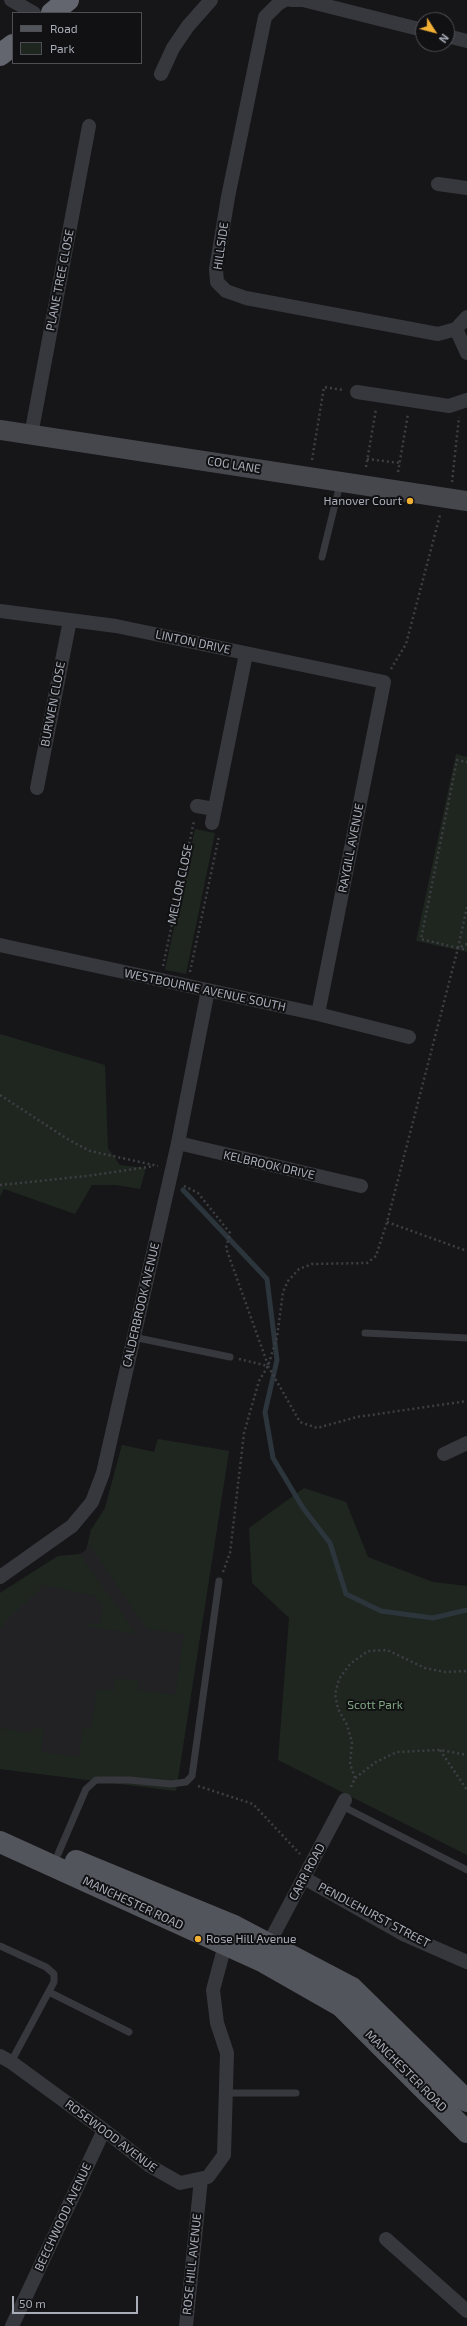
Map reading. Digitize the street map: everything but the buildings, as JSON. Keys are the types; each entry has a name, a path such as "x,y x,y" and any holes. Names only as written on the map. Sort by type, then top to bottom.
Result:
{"highway":[{"path":"53,12 68,0"},
{"path":"0,55 12,46"}],"main road":[{"name":"MANCHESTER ROAD","path":"0,1826 229,1936"},
{"name":"MANCHESTER ROAD","path":"0,1842 352,1988 467,2101"},
{"name":"MANCHESTER ROAD","path":"265,1952 341,2006 467,2132"}],"street":[{"path":"12,0 32,12"},
{"path":"161,74 173,48 188,26 211,0"},
{"path":"291,0 303,0 415,28"},
{"name":"HILLSIDE","path":"279,1 265,17 228,197 216,269 218,282 226,292 253,300 438,334 456,329"},
{"path":"455,38 467,42"},
{"name":"PLANE TREE CLOSE","path":"31,435 89,126"},
{"path":"438,184 467,188"},
{"path":"467,317 456,329 467,353"},
{"path":"358,392 449,406 464,401"},
{"name":"COG LANE","path":"0,430 363,485 444,499 467,501"},
{"name":"LINTON DRIVE","path":"0,611 116,626 384,682"},
{"name":"BURWEN CLOSE","path":"37,788 70,620"},
{"path":"215,829 214,809 246,654"},
{"name":"RAYGILL AVENUE","path":"318,1014 384,682"},
{"path":"197,806 214,809"},
{"name":"WESTBOURNE AVENUE SOUTH","path":"0,945 318,1014 409,1037"},
{"name":"CALDERBROOK AVENUE","path":"2,1570 72,1526 92,1502 103,1473 178,1143 208,990"},
{"name":"KELBROOK DRIVE","path":"178,1143 361,1186"},
{"path":"444,1454 467,1443"},
{"name":"CARR ROAD","path":"265,1952 343,1803"},
{"name":"PENDLEHURST STREET","path":"304,1878 403,1934 467,1962"},
{"name":"ROSEWOOD AVENUE","path":"6,2059 104,2130 150,2166 180,2183 208,2177 224,2155 227,2053 217,2022 213,1990 229,1936"},
{"name":"BEECHWOOD AVENUE","path":"12,2326 104,2130"},
{"name":"ROSE HILL AVENUE","path":"186,2326 201,2179"},
{"path":"386,2240 467,2311"}],"lane":[{"path":"322,557 341,482"},
{"path":"365,1334 467,1338"},
{"path":"133,1337 230,1358"},
{"path":"58,1854 86,1790 96,1780 129,1780 171,1784 186,1782 192,1776 219,1581"},
{"path":"343,1803 467,1870"},
{"path":"0,1946 46,1967 54,1974 54,1982 50,1992 6,2059"},
{"path":"50,1992 129,2032"},
{"path":"227,2093 296,2093"}],"path":[{"path":"310,477 324,387 358,392"},
{"path":"363,485 379,395"},
{"path":"395,490 410,400"},
{"path":"453,477 464,401"},
{"path":"367,459 400,463"},
{"path":"384,682 406,644 444,499"},
{"path":"467,762 457,760 420,939 467,950"},
{"name":"MELLOR CLOSE","path":"160,980 197,806"},
{"path":"187,986 215,829"},
{"path":"219,1581 230,1553 244,1433 259,1381 268,1366 277,1337 283,1292 288,1281 299,1269 312,1264 367,1263 376,1256 387,1222 458,948 467,907"},
{"path":"458,948 467,944"},
{"path":"0,1095 69,1140 90,1151 156,1166 171,1174 198,1193 230,1233 226,1248 268,1366 300,1422 317,1428 358,1417 467,1400"},
{"path":"0,1185 87,1176 156,1166"},
{"path":"387,1222 467,1251"},
{"path":"230,1358 268,1366"},
{"path":"355,1778 350,1764 350,1736 347,1725 338,1709 335,1694 339,1679 350,1664 368,1651 387,1650 425,1668 445,1672 467,1671"},
{"path":"440,1750 467,1790"},
{"path":"343,1803 355,1778 376,1762 398,1752 440,1750 467,1755"},
{"path":"186,1782 253,1804 311,1865"}],"shaded area":[{"path":"158,1439 229,1451 176,1791 0,1769 0,1593 58,1556 78,1555 86,1550 91,1530 105,1508 122,1445 154,1452"}],"green space":[{"path":"456,754 467,757 467,952 416,941"},
{"path":"195,829 215,833 186,974 165,970"},
{"path":"0,1034 105,1065 108,1148 120,1165 146,1168 140,1189 116,1185 92,1185 75,1214 4,1189 0,1197"},
{"path":"158,1439 229,1451 176,1791 0,1769 0,1728 33,1733 33,1727 44,1728 41,1752 79,1757 83,1728 91,1729 97,1689 114,1691 115,1678 139,1681 138,1690 175,1695 184,1634 147,1629 88,1543 91,1530 105,1508 122,1445 154,1452"},
{"name":"Scott Park","path":"304,1488 346,1502 368,1557 433,1582 467,1586 467,1855 278,1760 289,1618 252,1583 249,1528"},
{"path":"80,1554 136,1634 87,1626 88,1623 100,1624 103,1606 95,1596 44,1585 9,1618 0,1630 0,1593 58,1556"}],"waterway":[{"path":"183,1190 267,1279 277,1360 265,1412 273,1458 303,1508 330,1543 346,1594 381,1611 433,1618 467,1610"}],"place":[{"name":"Hanover Court","path":"410,501"},
{"name":"Rose Hill Avenue","path":"198,1939"}]}
